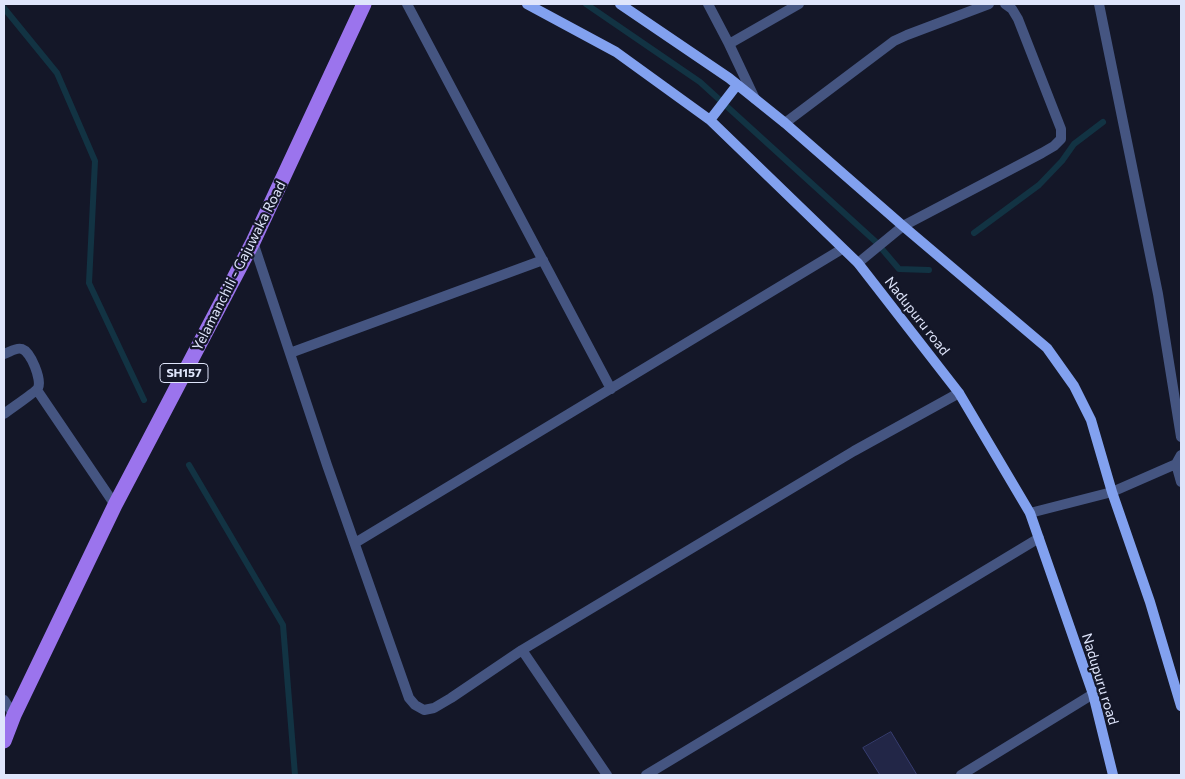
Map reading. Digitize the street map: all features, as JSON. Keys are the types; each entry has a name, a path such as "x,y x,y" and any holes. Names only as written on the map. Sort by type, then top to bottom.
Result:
{"main road":[{"name":"Yelamanchili - Gajuwaka Road","path":"4,741 14,714 115,505 253,242 364,4"}],"street":[{"path":"407,4 611,389"},
{"name":"Nadupuru road","path":"527,4 616,52 710,120 858,263 959,393 1030,513 1092,694 1113,775"},
{"path":"620,4 729,78 785,123 1047,348 1074,386 1091,420 1112,492 1179,687 1181,706"},
{"path":"708,4 745,75 755,99"},
{"path":"729,44 798,4"},
{"path":"785,123 894,42 907,35 989,4"},
{"path":"858,263 903,226 1042,153 1061,139 1062,129 1018,18 1012,8 1005,4"},
{"path":"1099,4 1158,294 1181,437"},
{"path":"710,120 737,85"},
{"path":"253,242 327,465 409,698 415,705 424,710 434,708 451,698 522,650 846,456 959,393"},
{"path":"355,543 842,249"},
{"path":"290,353 543,260"},
{"path":"4,354 20,348 26,351 40,382 38,390 4,414"},
{"path":"38,390 115,505"},
{"path":"1030,513 1112,492 1178,459 1181,482"},
{"path":"646,775 1040,538"},
{"path":"522,650 607,775"},
{"path":"961,775 1092,694"},
{"path":"4,700 14,714"}],"building":[{"path":"891,732 917,775 880,775 863,748"}],"waterway":[{"path":"586,4 700,82 876,242 899,269 929,270"},
{"path":"4,8 57,73 95,161 89,283 144,400"},
{"path":"974,233 1039,185 1062,161 1074,144 1103,122"},
{"path":"189,465 283,625 295,775"}]}
